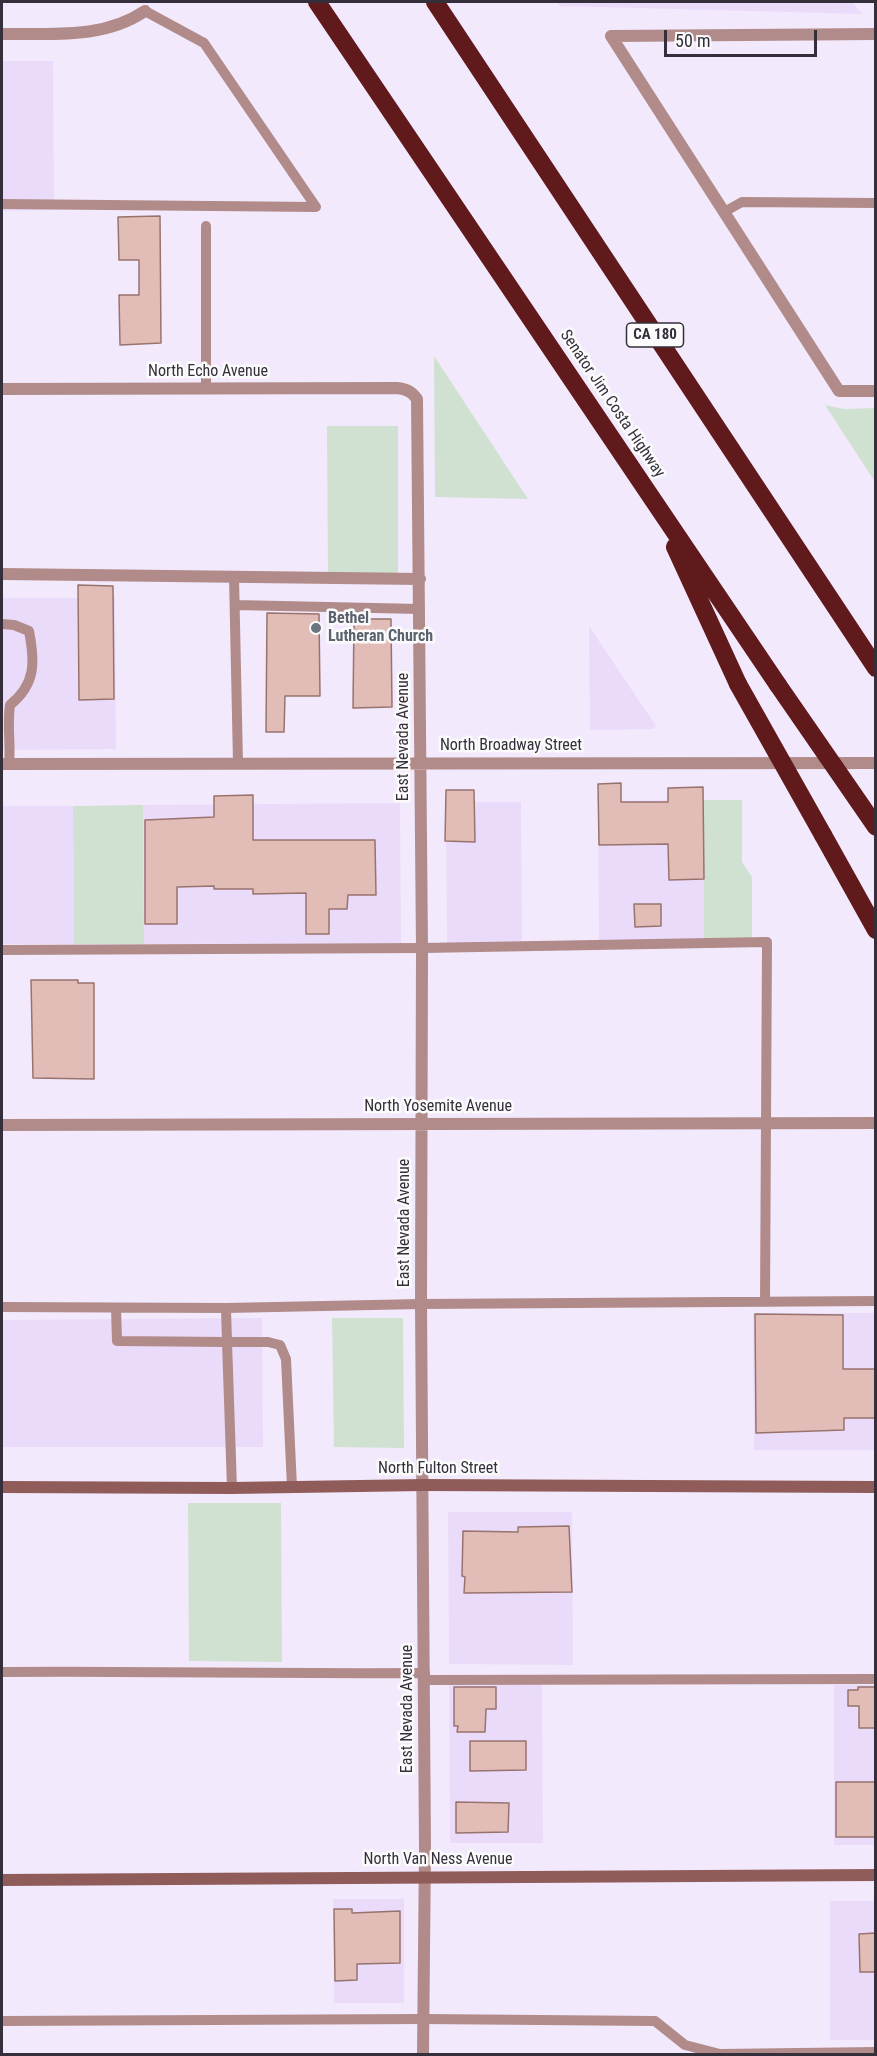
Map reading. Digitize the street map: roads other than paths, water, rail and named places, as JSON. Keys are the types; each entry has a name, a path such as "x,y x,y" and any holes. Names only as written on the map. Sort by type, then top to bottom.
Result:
{"highway":[{"name":"Senator Jim Costa Highway","path":"316,2 876,827"},
{"name":"CA 180","path":"435,2 876,668"},
{"path":"651,497 738,684 876,930"}],"main road":[{"name":"North Fulton Street","path":"2,1487 232,1488 423,1485 876,1487"},
{"name":"North Van Ness Avenue","path":"2,1880 876,1875"}],"street":[{"path":"2,34 86,33 117,26 145,11"},
{"path":"876,34 611,36 839,391 876,391"},
{"name":"North Echo Avenue","path":"2,389 397,388 413,393"},
{"name":"East Nevada Avenue","path":"413,393 417,399 418,408 420,579 421,1304 425,1677 423,2055"},
{"path":"2,574 420,579"},
{"name":"North Broadway Street","path":"5,764 876,763"},
{"name":"North Yosemite Avenue","path":"2,1125 876,1123"}],"lane":[{"path":"2,204 315,207 204,43 145,11"},
{"path":"724,212 742,202 876,203"},
{"path":"206,226 206,389"},
{"path":"234,577 238,764"},
{"path":"235,604 420,609"},
{"path":"2,624 14,625 29,631 33,649 33,670 21,696 6,706 10,750 5,764"},
{"path":"2,950 422,948 766,942 765,1302"},
{"path":"2,1307 226,1308 421,1304 876,1301"},
{"path":"116,1308 117,1341 268,1342 280,1345 286,1359 292,1487"},
{"path":"226,1308 232,1488"},
{"path":"2,1672 126,1671 425,1677 876,1679"},
{"path":"2,2021 423,2019 655,2021 685,2045 720,2054 876,2052"}],"place":[{"name":"Bethel Lutheran Church","path":"316,628"}]}
